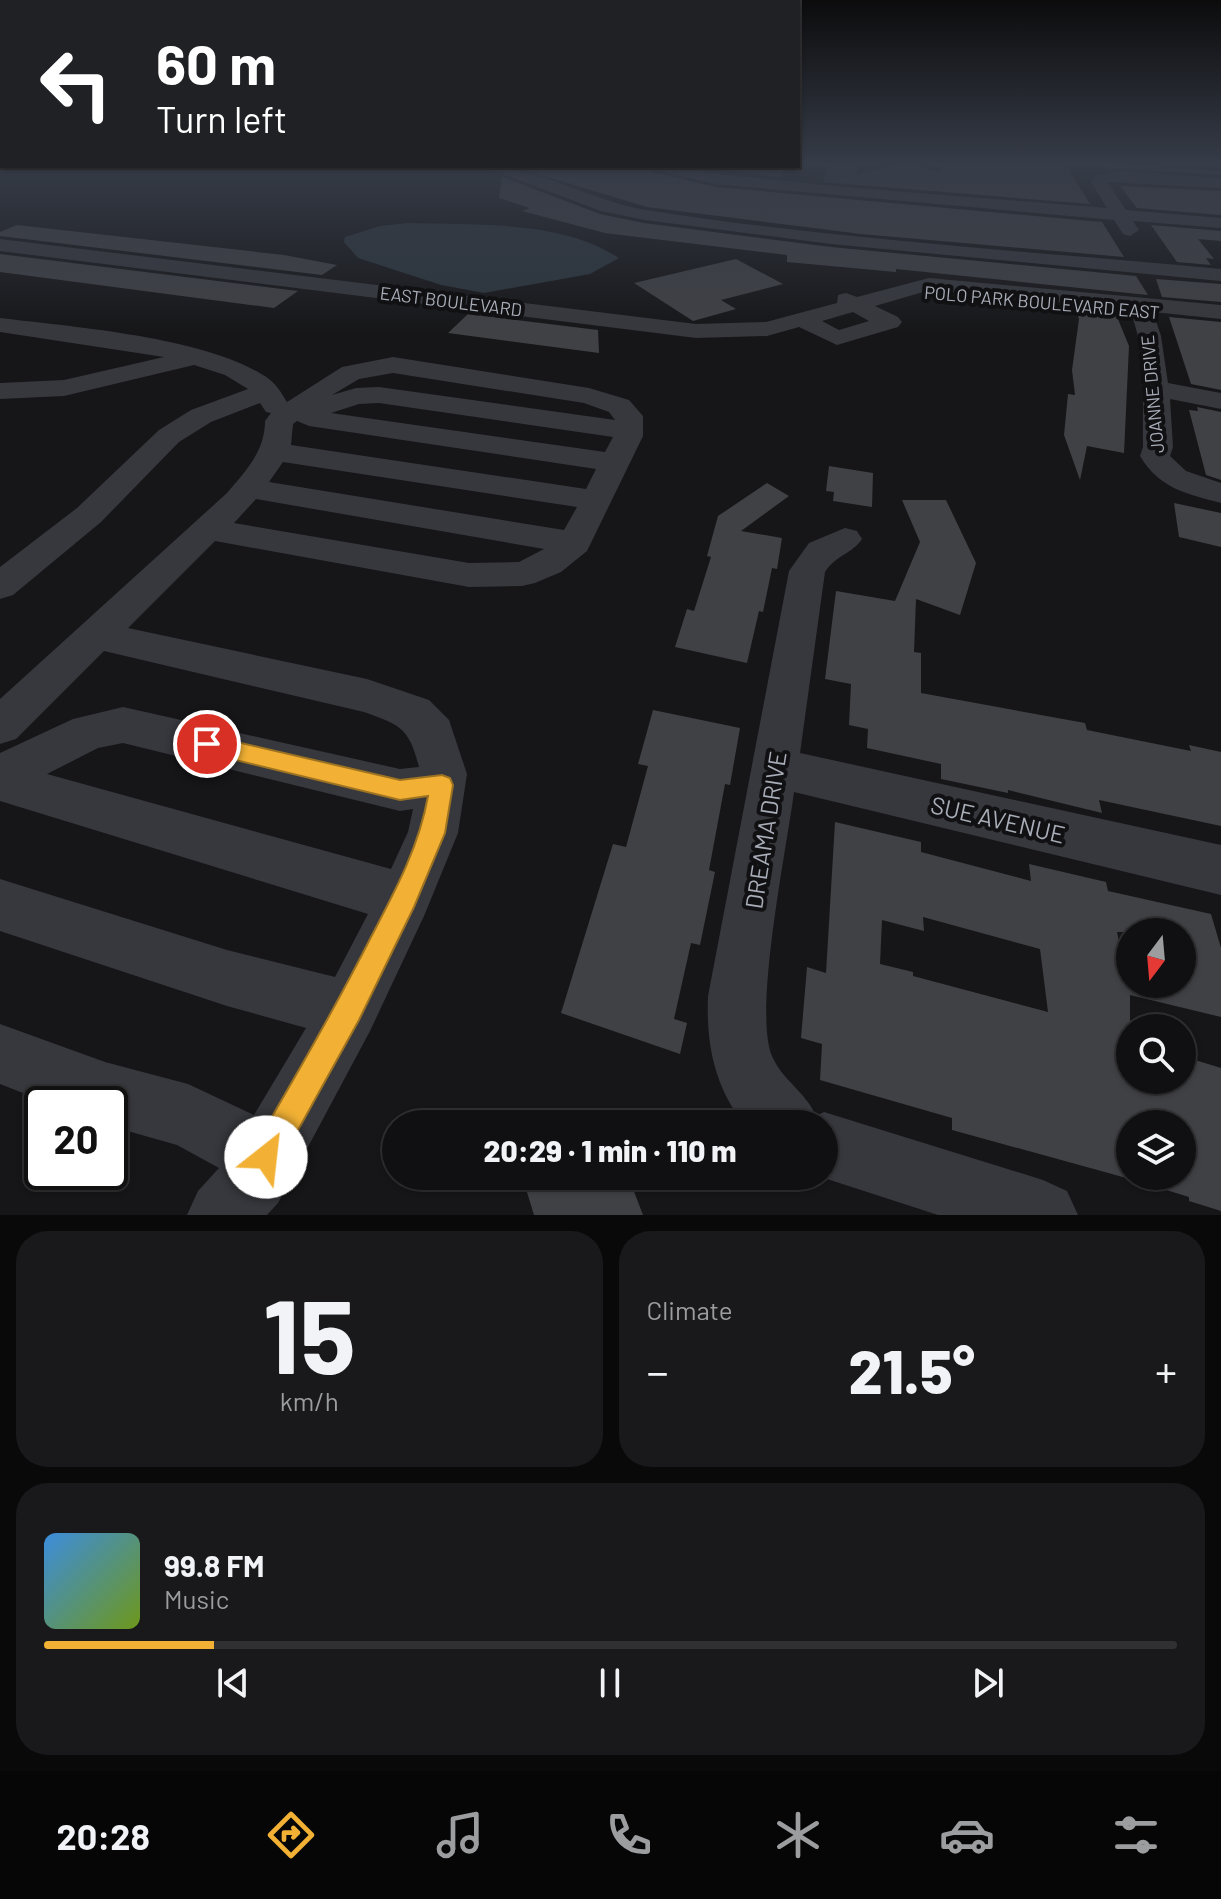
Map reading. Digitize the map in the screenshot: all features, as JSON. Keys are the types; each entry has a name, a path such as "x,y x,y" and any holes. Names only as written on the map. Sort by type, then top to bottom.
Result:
{"street":[{"path":"691,221 831,238 1146,255 1221,275"},
{"path":"1125,221 1146,255"},
{"path":"1192,221 1221,223"},
{"name":"EAST BOULEVARD","path":"0,245 696,331 767,329 899,292"},
{"name":"POLO PARK BOULEVARD EAST","path":"899,292 936,290 1221,312"},
{"path":"738,332 730,323 738,317 815,294 830,294 857,304 890,322 837,338 800,319"},
{"name":"POLO PARK BOULEVARD EAST","path":"1140,307 1221,319"},
{"name":"JOANNE DRIVE","path":"1140,307 1146,319 1154,388 1158,447 1155,456 1159,465 1182,481 1221,493"},
{"path":"0,325 198,357 235,367 256,379 275,401 275,436 266,467 207,529 0,726"},
{"path":"0,391 64,388 198,357"},
{"path":"207,529 495,577 522,574 548,564 575,543 628,436 629,416 619,406 597,398 393,365 341,378 275,436"},
{"path":"1154,388 1221,401"},
{"path":"0,586 89,515 169,436 201,416 267,391"},
{"path":"275,436 317,417 616,463"},
{"path":"275,436 596,500"},
{"path":"248,488 575,543"},
{"name":"DREAMA DRIVE","path":"773,1110 761,1098 744,1068 735,1039 737,996 807,571 821,551 845,539"},
{"path":"95,635 367,696 414,712 433,733 444,774 433,833 405,898 349,1010 254,1179 222,1215"},
{"path":"0,778 89,732 123,725 400,790 442,785"},
{"name":"SUE AVENUE","path":"775,768 1221,870"},
{"path":"0,778 260,859 405,898"},
{"path":"0,905 227,978 349,1010"},
{"path":"0,1054 105,1093 188,1116 266,1157"},
{"path":"838,1149 1043,1215"}],"shaded area":[{"path":"408,223 490,225 545,231 572,237 619,258 590,274 484,293 441,285 358,258 344,242 345,237 380,226"}],"building":[{"path":"559,221 633,221 831,247 1136,276 1148,295 896,269 896,272 787,262 787,255 605,233"},
{"path":"756,221 1102,222 1124,257 861,234"},
{"path":"17,225 284,255 337,265 322,275 0,236 0,232"},
{"path":"1151,225 1221,231 1221,241 1198,239 1214,259 1206,258 1211,265 1177,262"},
{"path":"0,254 298,291 274,308 0,272"},
{"path":"736,259 783,284 721,300 736,309 693,321 634,283"},
{"path":"1156,279 1221,284 1221,302 1162,297"},
{"path":"1075,308 1115,312 1129,346 1124,453 1087,446 1080,480 1064,435 1068,394 1075,395 1072,370 1079,319"},
{"path":"468,314 598,330 599,353 448,333"},
{"path":"1169,317 1221,322 1221,390 1191,384"},
{"path":"1197,407 1221,412 1221,480 1206,475 1189,410 1198,411"},
{"path":"829,466 873,473 872,507 833,501 834,492 826,491"},
{"path":"767,483 789,496 741,531 782,538 777,569 772,568 763,612 759,611 747,663 675,647 687,609 694,611 711,557 707,556 718,516"},
{"path":"902,500 946,500 976,563 960,615 916,599 914,652 921,653 921,693 1085,723 1087,730 1191,751 1189,745 1221,752 1221,826 1099,800 1102,813 1008,790 1008,793 941,779 941,764 867,748 868,729 849,725 851,684 825,679 836,591 895,601 920,542"},
{"path":"1174,503 1221,513 1221,547 1179,537"},
{"path":"653,710 740,728 730,785 725,784 709,870 715,872 700,945 691,943 674,1019 687,1023 680,1054 561,1013 613,844 626,847 648,766 638,764"},
{"path":"835,822 921,842 921,852 1031,881 1029,864 1106,882 1108,891 1211,914 1221,948 1221,1017 1142,998 1196,998 1196,918 1116,918 1116,998 1130,998 1130,1014 1116,1014 1116,1094 1196,1094 1196,1060 1221,1068 1221,1211 1166,1190 1196,1190 1196,1110 1116,1110 1116,1175 952,1130 952,1118 820,1080 822,1044 801,1038 807,967 826,973","holes":["923,917 1040,949 1048,1012 913,976 913,972 880,964 882,920 924,931"]},
{"path":"526,1190 633,1190 643,1215 534,1215"}],"route":[{"path":"207,744 400,790 442,785 433,833 405,898 349,1010 266,1157"}]}
